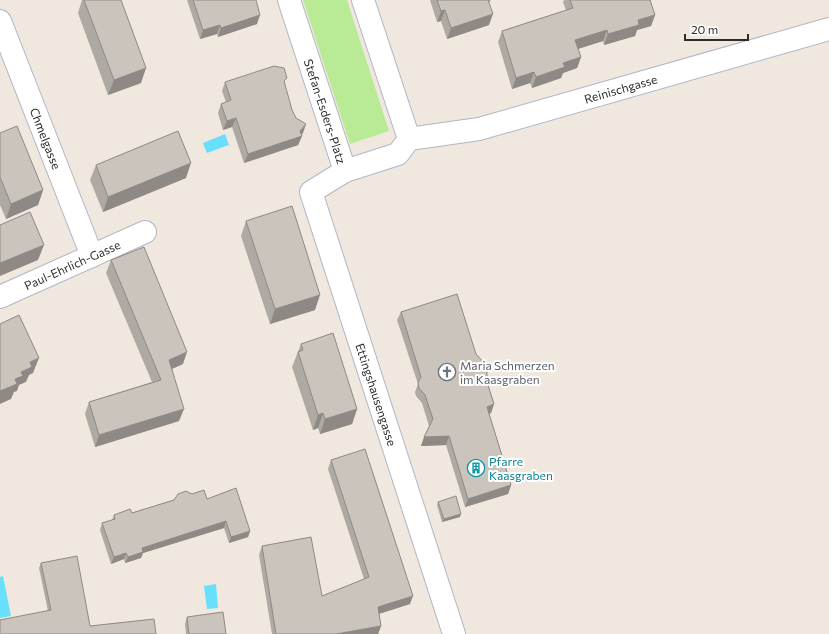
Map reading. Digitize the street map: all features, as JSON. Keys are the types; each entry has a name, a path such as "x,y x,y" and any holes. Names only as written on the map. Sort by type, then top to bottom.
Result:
{"street":[{"name":"Stefan-Esders-Platz","path":"289,0 345,171 398,154 409,139"},
{"path":"363,0 409,139"},
{"name":"Chmelgasse","path":"0,21 92,256"},
{"name":"Reinischgasse","path":"409,139 478,129 829,29"},
{"name":"Ettingshausengasse","path":"345,171 311,192 454,634"},
{"name":"Paul-Ehrlich-Gasse","path":"0,297 144,232"}],"green space":[{"path":"303,0 347,0 389,131 350,144"}],"water":[{"path":"225,134 229,145 207,153 203,143"},
{"path":"3,576 11,616 0,618 0,577"},
{"path":"216,584 218,608 207,609 204,586"}],"building":[{"path":"84,0 121,0 146,68 114,80"},
{"path":"193,0 256,0 260,15 221,28 220,25 203,30"},
{"path":"437,0 488,0 493,14 451,28 445,10 441,11"},
{"path":"570,0 650,0 655,15 638,20 639,25 608,34 607,30 575,40 581,57 563,63 565,67 536,77 534,72 516,78 502,31 573,8"},
{"path":"274,66 284,68 287,78 284,81 292,110 296,118 306,124 300,131 302,136 248,154 236,118 227,121 221,104 231,100 225,82"},
{"path":"17,126 43,190 11,204 0,177 0,133"},
{"path":"178,131 191,163 108,197 96,165"},
{"path":"292,206 320,295 275,309 246,221"},
{"path":"30,212 44,245 0,263 0,225"},
{"path":"144,247 187,352 169,360 184,409 99,435 89,402 161,380 111,260"},
{"path":"457,294 476,354 487,366 487,382 494,404 487,407 511,485 468,499 449,436 424,437 433,419 425,395 419,388 418,383 421,377 401,312"},
{"path":"19,315 39,358 30,362 32,367 21,372 23,376 15,379 17,384 0,391 0,324"},
{"path":"333,333 357,409 325,419 323,413 318,415 298,352 303,350 301,344"},
{"path":"365,449 413,596 378,607 381,626 336,634 276,634 262,546 311,537 322,596 369,577 331,460"},
{"path":"236,488 250,531 231,537 226,521 142,548 143,552 128,557 126,553 114,557 102,523 115,519 114,515 130,509 132,513 174,500 178,494 186,491 192,494 204,490 207,499"},
{"path":"456,496 461,514 444,519 438,502"},
{"path":"77,556 90,626 154,619 156,634 0,634 0,620 51,610 41,563"},
{"path":"223,612 226,634 189,634 187,617"}],"place":[{"name":"Maria Schmerzen im Kaasgraben","path":"447,372"},
{"name":"Pfarre Kaasgraben","path":"476,468"}]}
